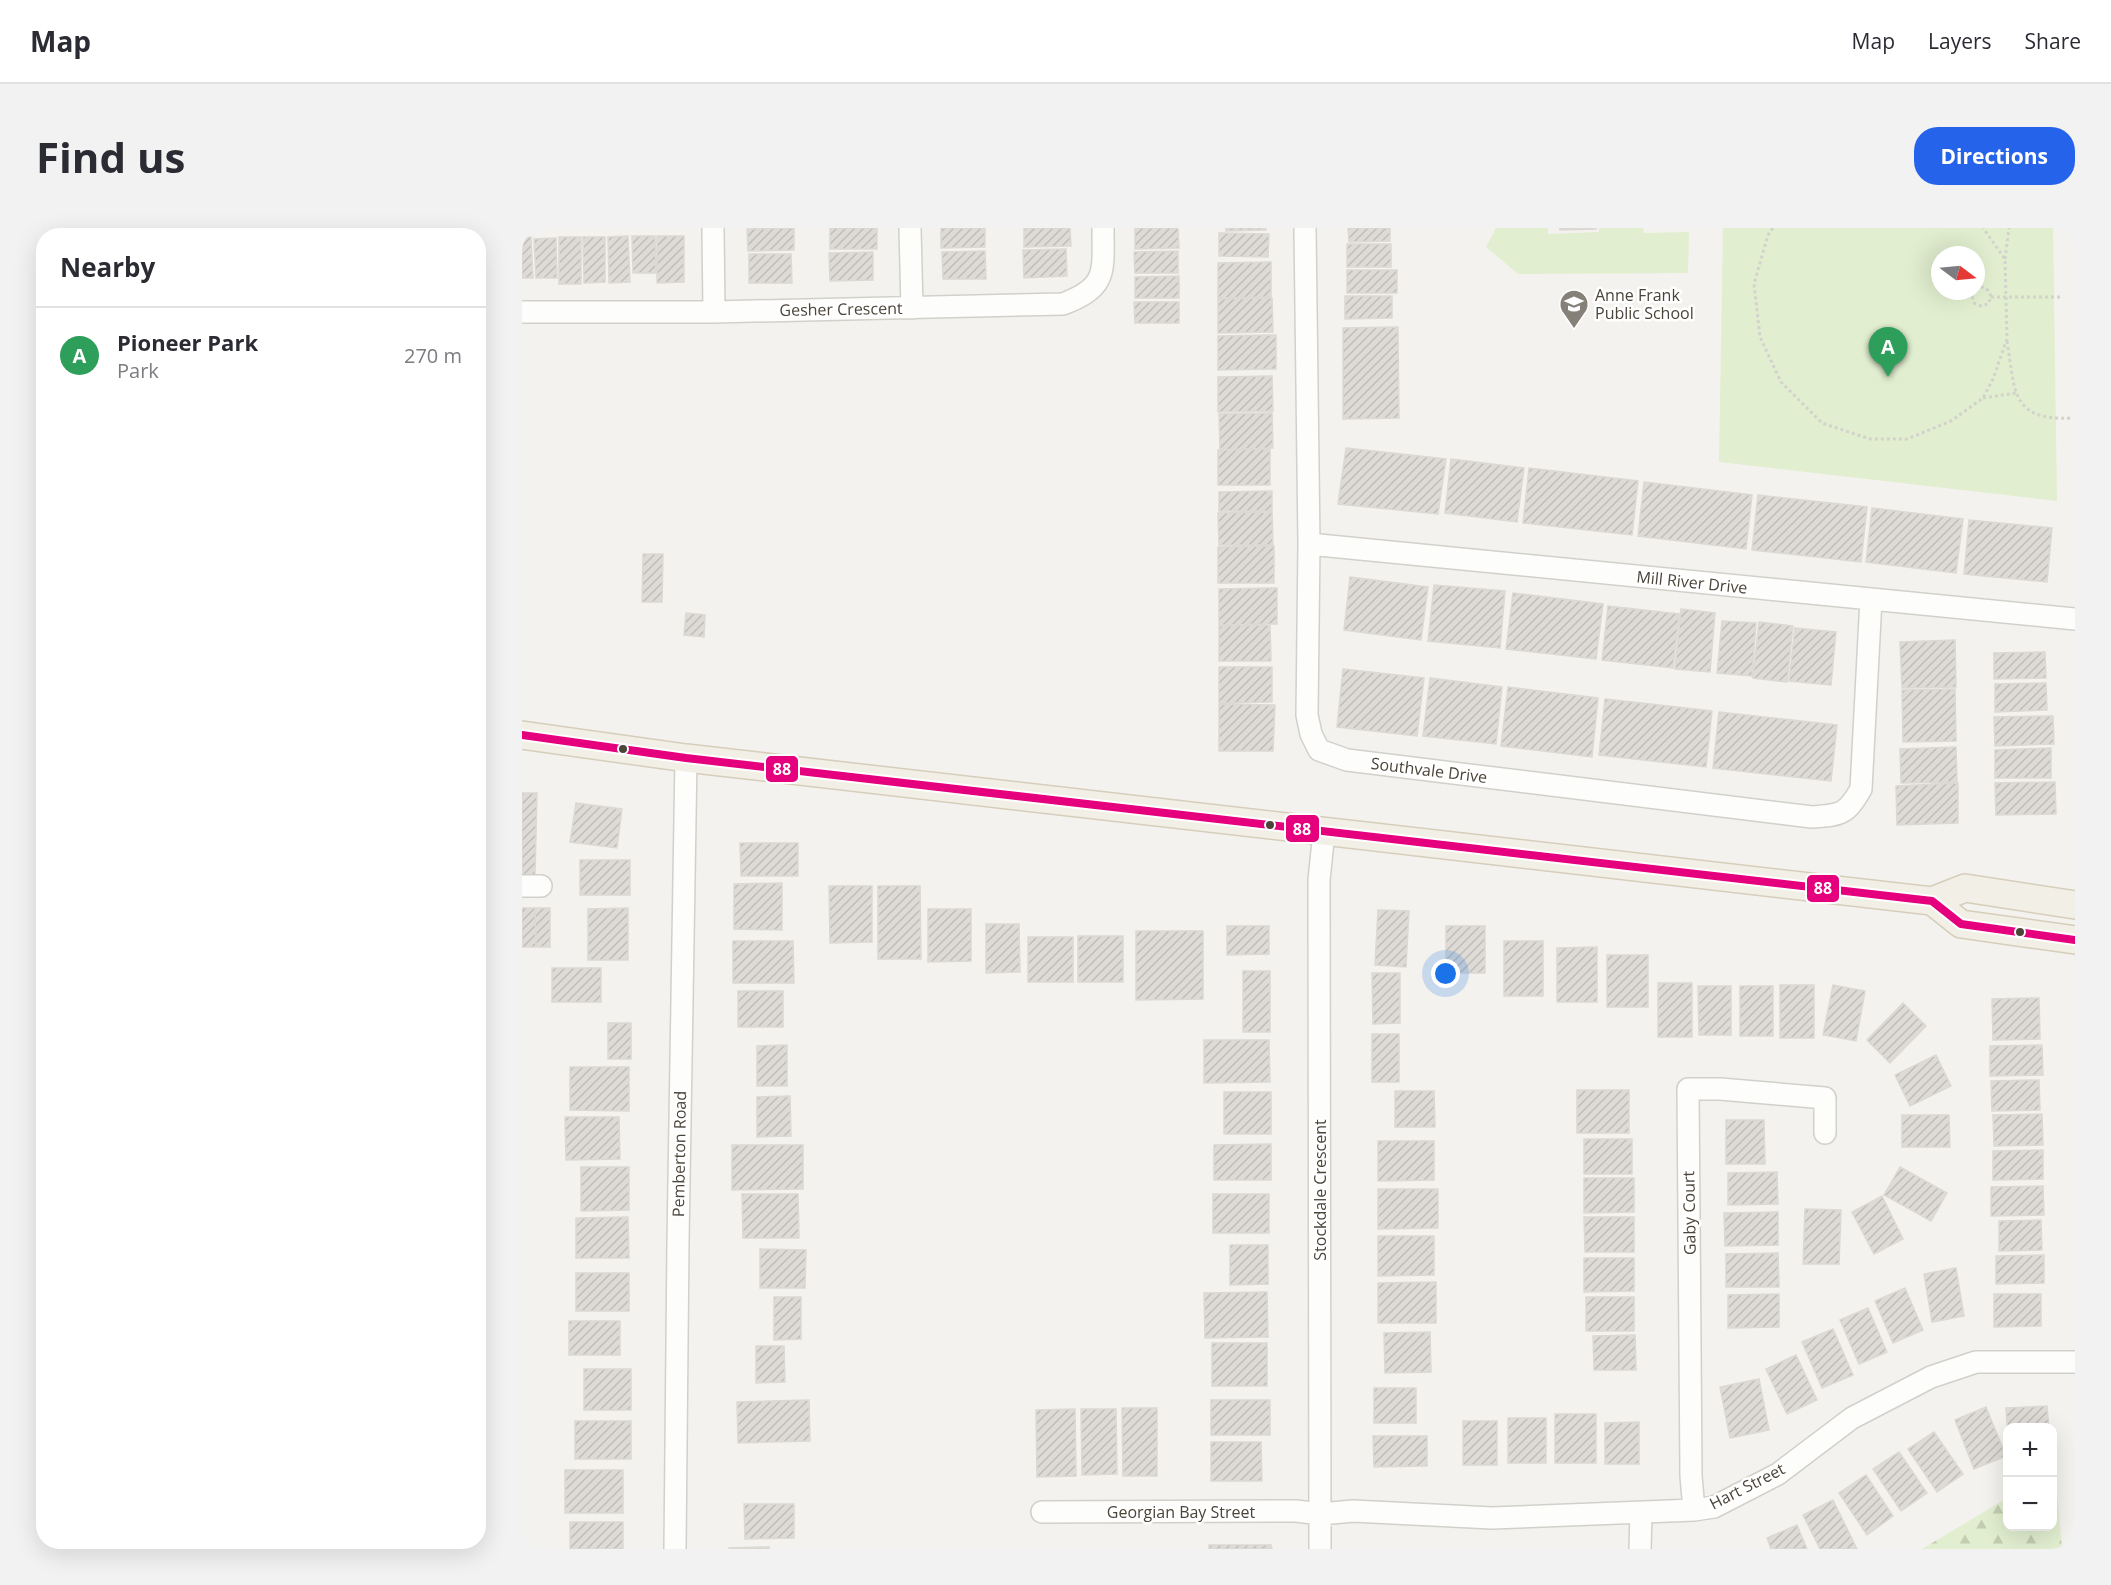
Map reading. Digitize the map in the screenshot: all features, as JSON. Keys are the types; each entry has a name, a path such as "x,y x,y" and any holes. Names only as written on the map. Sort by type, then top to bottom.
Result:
{"main road":[{"path":"522,735 686,758 1932,901 1965,888 2075,905"},
{"path":"1932,901 1961,924 2075,940"}],"street":[{"path":"713,228 714,312"},
{"path":"910,228 912,308"},
{"name":"Gesher Crescent","path":"522,312 714,312 1063,304 1084,296 1096,286 1103,263 1103,228"},
{"name":"Southvale Drive","path":"1305,228 1310,544 1307,715 1311,734 1319,750 1347,760 1812,817 1837,815 1851,806 1861,789 1871,599"},
{"name":"Mill River Drive","path":"1310,544 2075,619"},
{"name":"Pemberton Road","path":"675,1549 686,758"},
{"name":"Stockdale Crescent","path":"1320,1549 1319,880 1324,832"},
{"name":"Gaby Court","path":"1694,1510 1691,1464 1688,1089 1720,1089 1825,1098 1825,1133"},
{"name":"Hart Street","path":"1321,1514 1353,1511 1492,1518 1641,1513 1714,1507 1778,1474 1852,1418 1931,1377 1976,1362 2075,1362"},
{"name":"Georgian Bay Street","path":"1042,1512 1296,1511 1321,1514"},
{"path":"1640,1549 1641,1513"}],"path":[{"path":"1773,228 1768,235 1754,284 1760,337 1781,382 1822,423 1870,439 1907,439 1951,421 1983,398 1993,379 2007,339"},
{"path":"1983,228 2006,259"},
{"path":"2009,228 2006,259 2007,339 2016,393 2029,411 2048,418 2071,418"},
{"path":"1985,288 1991,297"},
{"path":"1991,297 2060,297"},
{"path":"1973,300 1978,305 1988,304 1991,297"},
{"path":"1983,398 2016,393"}],"green space":[{"path":"1496,228 1548,228 1548,234 1599,232 1599,228 1643,228 1644,233 1689,232 1688,273 1518,274 1486,247"},
{"path":"1723,228 2053,228 2057,501 1719,462"},
{"path":"2057,1492 2062,1549 1922,1549 2003,1500 2003,1531 2057,1531"}],"building":[{"path":"794,228 794,250 748,251 747,229"},
{"path":"830,228 877,228 877,249 830,249"},
{"path":"941,228 985,228 985,247 941,248"},
{"path":"1024,228 1070,228 1071,246 1024,247"},
{"path":"1135,228 1178,228 1179,248 1135,249"},
{"path":"1226,228 1266,228 1266,230 1226,231"},
{"path":"1348,228 1390,228 1390,241 1349,242"},
{"path":"1560,228 1596,228 1596,229 1560,230"},
{"path":"1219,233 1269,234 1268,257 1219,256"},
{"path":"628,236 630,282 609,283 608,237"},
{"path":"632,236 655,236 656,273 633,273"},
{"path":"657,236 684,236 684,282 657,283"},
{"path":"531,237 533,278 522,278 522,238"},
{"path":"559,237 581,237 581,284 559,284"},
{"path":"583,237 605,237 605,282 584,283"},
{"path":"556,238 557,278 536,278 534,239"},
{"path":"1347,244 1391,244 1391,267 1347,267"},
{"path":"1066,249 1067,276 1024,278 1023,250"},
{"path":"985,251 986,279 943,279 942,252"},
{"path":"1178,251 1178,273 1135,273 1134,252"},
{"path":"873,252 873,280 830,281 829,253"},
{"path":"749,254 791,254 792,283 749,283"},
{"path":"1271,262 1271,297 1218,298 1218,263"},
{"path":"1347,270 1397,270 1397,293 1347,293"},
{"path":"1179,276 1179,298 1135,298 1135,277"},
{"path":"1345,296 1392,296 1392,318 1345,319"},
{"path":"1272,298 1273,332 1218,333 1218,299"},
{"path":"1134,302 1179,302 1179,323 1135,323"},
{"path":"1398,327 1399,418 1343,419 1343,328"},
{"path":"1276,335 1276,369 1218,370 1218,336"},
{"path":"1272,376 1273,411 1218,412 1218,377"},
{"path":"1272,413 1273,448 1220,450 1219,414"},
{"path":"1346,448 1446,459 1438,514 1338,504"},
{"path":"1270,449 1270,485 1218,485 1218,450"},
{"path":"1451,459 1524,468 1517,522 1445,513"},
{"path":"1529,468 1638,481 1632,535 1523,523"},
{"path":"1644,482 1752,495 1746,549 1638,536"},
{"path":"1272,491 1272,511 1219,511 1219,492"},
{"path":"1758,495 1867,507 1861,562 1752,550"},
{"path":"1872,508 1963,519 1956,573 1866,562"},
{"path":"1272,512 1273,545 1219,545 1218,513"},
{"path":"1969,520 2052,528 2047,582 1964,574"},
{"path":"1274,546 1274,583 1218,583 1218,547"},
{"path":"643,554 663,554 662,602 642,602"},
{"path":"1350,577 1428,587 1421,640 1344,630"},
{"path":"1434,585 1505,591 1500,648 1428,641"},
{"path":"1277,588 1277,624 1219,625 1219,589"},
{"path":"1513,593 1603,604 1596,659 1506,649"},
{"path":"1608,606 1679,614 1673,668 1602,660"},
{"path":"1681,609 1715,613 1710,672 1675,669"},
{"path":"686,613 705,615 704,637 684,635"},
{"path":"1722,621 1756,623 1752,676 1717,673"},
{"path":"1759,622 1793,626 1787,682 1753,678"},
{"path":"1270,625 1271,661 1219,661 1219,626"},
{"path":"1795,628 1836,632 1831,685 1789,681"},
{"path":"1955,640 1956,687 1902,688 1900,642"},
{"path":"2045,652 2046,678 1994,679 1994,653"},
{"path":"1219,667 1272,667 1272,702 1219,703"},
{"path":"1343,669 1424,678 1417,736 1337,727"},
{"path":"1430,678 1502,687 1496,744 1423,736"},
{"path":"2046,683 2047,710 1995,712 1995,684"},
{"path":"1508,687 1598,698 1592,757 1501,746"},
{"path":"1955,689 1956,741 1903,742 1902,690"},
{"path":"1605,699 1712,711 1706,767 1599,755"},
{"path":"1219,704 1275,705 1273,751 1219,751"},
{"path":"1719,712 1837,725 1831,781 1713,768"},
{"path":"2053,716 2054,744 1995,746 1994,717"},
{"path":"1956,747 1957,782 1901,783 1900,749"},
{"path":"2051,748 2051,778 1995,778 1995,750"},
{"path":"2055,782 2056,814 1996,815 1995,783"},
{"path":"1958,783 1958,823 1897,825 1896,786"},
{"path":"522,793 537,793 535,875 522,874"},
{"path":"576,803 622,809 617,848 570,842"},
{"path":"740,843 798,843 798,876 741,876"},
{"path":"580,860 630,860 630,895 580,895"},
{"path":"782,883 782,930 734,929 734,884"},
{"path":"829,886 872,886 872,942 830,943"},
{"path":"878,886 920,886 921,959 878,959"},
{"path":"522,908 535,908 536,947 522,947"},
{"path":"535,908 550,908 550,947 536,947"},
{"path":"628,908 628,960 588,960 588,909"},
{"path":"928,909 971,909 971,961 928,962"},
{"path":"1378,910 1409,911 1406,967 1375,965"},
{"path":"986,924 1019,924 1020,972 986,973"},
{"path":"1227,926 1269,926 1269,954 1227,955"},
{"path":"1446,926 1485,926 1485,973 1446,973"},
{"path":"1136,931 1203,931 1203,999 1136,1000"},
{"path":"1078,936 1123,936 1123,982 1078,982"},
{"path":"1028,937 1073,937 1073,982 1028,982"},
{"path":"733,941 793,941 794,983 733,983"},
{"path":"1504,941 1543,941 1543,996 1504,996"},
{"path":"1597,947 1597,1002 1557,1002 1557,948"},
{"path":"1607,955 1648,955 1648,1007 1607,1007"},
{"path":"552,968 601,968 601,1002 552,1002"},
{"path":"1243,971 1270,971 1270,1032 1243,1032"},
{"path":"1372,973 1400,973 1400,1023 1373,1024"},
{"path":"1658,983 1692,983 1692,1037 1658,1037"},
{"path":"1780,985 1814,985 1814,1038 1780,1038"},
{"path":"1833,985 1865,991 1856,1041 1823,1035"},
{"path":"1698,986 1731,986 1731,1035 1699,1035"},
{"path":"1740,986 1773,986 1773,1036 1740,1036"},
{"path":"738,991 783,991 783,1027 738,1027"},
{"path":"2039,998 2040,1039 1993,1040 1992,999"},
{"path":"1903,1003 1926,1026 1890,1063 1867,1040"},
{"path":"608,1023 631,1023 631,1059 608,1059"},
{"path":"1372,1034 1399,1034 1399,1082 1372,1082"},
{"path":"1204,1040 1269,1040 1270,1082 1204,1083"},
{"path":"787,1045 787,1086 757,1086 757,1046"},
{"path":"2042,1045 2043,1075 1990,1076 1990,1046"},
{"path":"1936,1055 1951,1086 1910,1106 1895,1075"},
{"path":"570,1067 629,1067 629,1111 570,1110"},
{"path":"2039,1080 2040,1110 1992,1111 1991,1081"},
{"path":"1577,1090 1629,1090 1629,1133 1577,1133"},
{"path":"1395,1091 1434,1091 1435,1127 1395,1127"},
{"path":"1224,1092 1271,1092 1271,1134 1224,1134"},
{"path":"790,1096 791,1136 757,1137 757,1097"},
{"path":"2042,1114 2043,1145 1994,1146 1993,1115"},
{"path":"1902,1115 1949,1115 1950,1147 1902,1147"},
{"path":"565,1117 619,1117 620,1159 566,1160"},
{"path":"1726,1120 1764,1120 1765,1164 1726,1164"},
{"path":"1584,1139 1632,1139 1632,1174 1584,1174"},
{"path":"1378,1141 1434,1141 1434,1180 1378,1181"},
{"path":"1271,1144 1271,1180 1214,1180 1214,1145"},
{"path":"732,1145 803,1145 803,1189 732,1190"},
{"path":"2043,1150 2043,1179 1993,1180 1993,1151"},
{"path":"581,1167 629,1167 629,1210 581,1211"},
{"path":"1900,1167 1947,1193 1931,1221 1884,1195"},
{"path":"1777,1172 1778,1204 1728,1205 1728,1173"},
{"path":"1584,1178 1634,1178 1634,1212 1584,1213"},
{"path":"2043,1186 2044,1215 1991,1216 1991,1187"},
{"path":"1378,1189 1438,1189 1438,1228 1378,1229"},
{"path":"742,1194 798,1194 799,1238 743,1238"},
{"path":"1213,1194 1269,1194 1269,1233 1213,1233"},
{"path":"1882,1196 1903,1239 1874,1254 1852,1212"},
{"path":"1805,1209 1841,1210 1839,1264 1803,1264"},
{"path":"1778,1212 1778,1245 1725,1246 1724,1213"},
{"path":"628,1217 629,1258 576,1258 576,1218"},
{"path":"1584,1217 1634,1217 1634,1252 1585,1252"},
{"path":"2041,1220 2042,1250 1999,1251 1999,1221"},
{"path":"1378,1236 1434,1236 1434,1275 1378,1276"},
{"path":"1230,1245 1268,1245 1268,1284 1230,1285"},
{"path":"760,1249 806,1250 805,1288 760,1288"},
{"path":"1778,1253 1779,1287 1726,1287 1726,1254"},
{"path":"2044,1255 2044,1283 1996,1284 1996,1256"},
{"path":"1584,1258 1634,1258 1634,1291 1584,1292"},
{"path":"1956,1268 1964,1316 1932,1322 1924,1274"},
{"path":"576,1273 629,1273 629,1311 576,1311"},
{"path":"1436,1282 1436,1323 1378,1323 1378,1283"},
{"path":"1905,1288 1923,1330 1893,1343 1875,1301"},
{"path":"1267,1292 1268,1337 1205,1338 1204,1293"},
{"path":"1779,1294 1779,1327 1728,1328 1728,1295"},
{"path":"1994,1294 2041,1294 2041,1326 1994,1327"},
{"path":"774,1297 801,1297 801,1339 774,1340"},
{"path":"1586,1297 1634,1297 1634,1331 1586,1331"},
{"path":"1868,1308 1887,1352 1859,1364 1840,1320"},
{"path":"569,1321 620,1321 620,1355 569,1355"},
{"path":"1833,1329 1853,1375 1822,1388 1802,1342"},
{"path":"1430,1332 1431,1372 1385,1373 1384,1333"},
{"path":"1635,1335 1636,1370 1594,1370 1593,1336"},
{"path":"1212,1343 1267,1343 1267,1386 1212,1386"},
{"path":"756,1346 784,1346 785,1382 756,1383"},
{"path":"1796,1355 1817,1400 1787,1414 1766,1369"},
{"path":"584,1369 631,1369 631,1410 584,1410"},
{"path":"1759,1379 1769,1430 1730,1438 1720,1387"},
{"path":"1374,1388 1416,1388 1416,1423 1374,1423"},
{"path":"809,1400 810,1441 738,1443 737,1402"},
{"path":"1211,1400 1270,1400 1270,1435 1211,1435"},
{"path":"2047,1406 2049,1423 2007,1423 2006,1408"},
{"path":"1986,1407 2003,1449 2003,1457 1974,1469 1955,1420"},
{"path":"1122,1408 1157,1408 1157,1476 1123,1476"},
{"path":"1075,1409 1076,1476 1037,1477 1036,1410"},
{"path":"1081,1409 1116,1409 1117,1474 1082,1475"},
{"path":"1555,1414 1596,1414 1596,1463 1555,1463"},
{"path":"1508,1418 1546,1418 1546,1463 1508,1463"},
{"path":"575,1421 631,1421 631,1459 575,1459"},
{"path":"1463,1421 1497,1421 1497,1465 1463,1465"},
{"path":"1639,1422 1639,1464 1605,1464 1605,1423"},
{"path":"1934,1432 1963,1474 1937,1492 1908,1449"},
{"path":"1373,1436 1427,1436 1427,1466 1374,1467"},
{"path":"1211,1442 1261,1442 1262,1481 1211,1481"},
{"path":"1899,1452 1927,1493 1901,1511 1873,1469"},
{"path":"565,1470 623,1470 623,1513 565,1513"},
{"path":"1866,1475 1893,1516 1867,1535 1839,1493"},
{"path":"1833,1500 1857,1549 1820,1549 1803,1515"},
{"path":"744,1504 794,1504 794,1538 745,1539"},
{"path":"570,1522 623,1522 623,1549 570,1549"},
{"path":"1797,1525 1807,1549 1771,1549 1767,1538"},
{"path":"1209,1545 1271,1545 1272,1549 1209,1549"},
{"path":"769,1547 769,1549 729,1549 729,1548"}],"transit line":[{"name":"88","path":"522,735 686,758 1932,901 1961,924 2075,940"}],"place":[{"name":"Anne Frank Public School","path":"1574,330"},
{"name":"Pioneer Park","path":"1888,377"}]}
